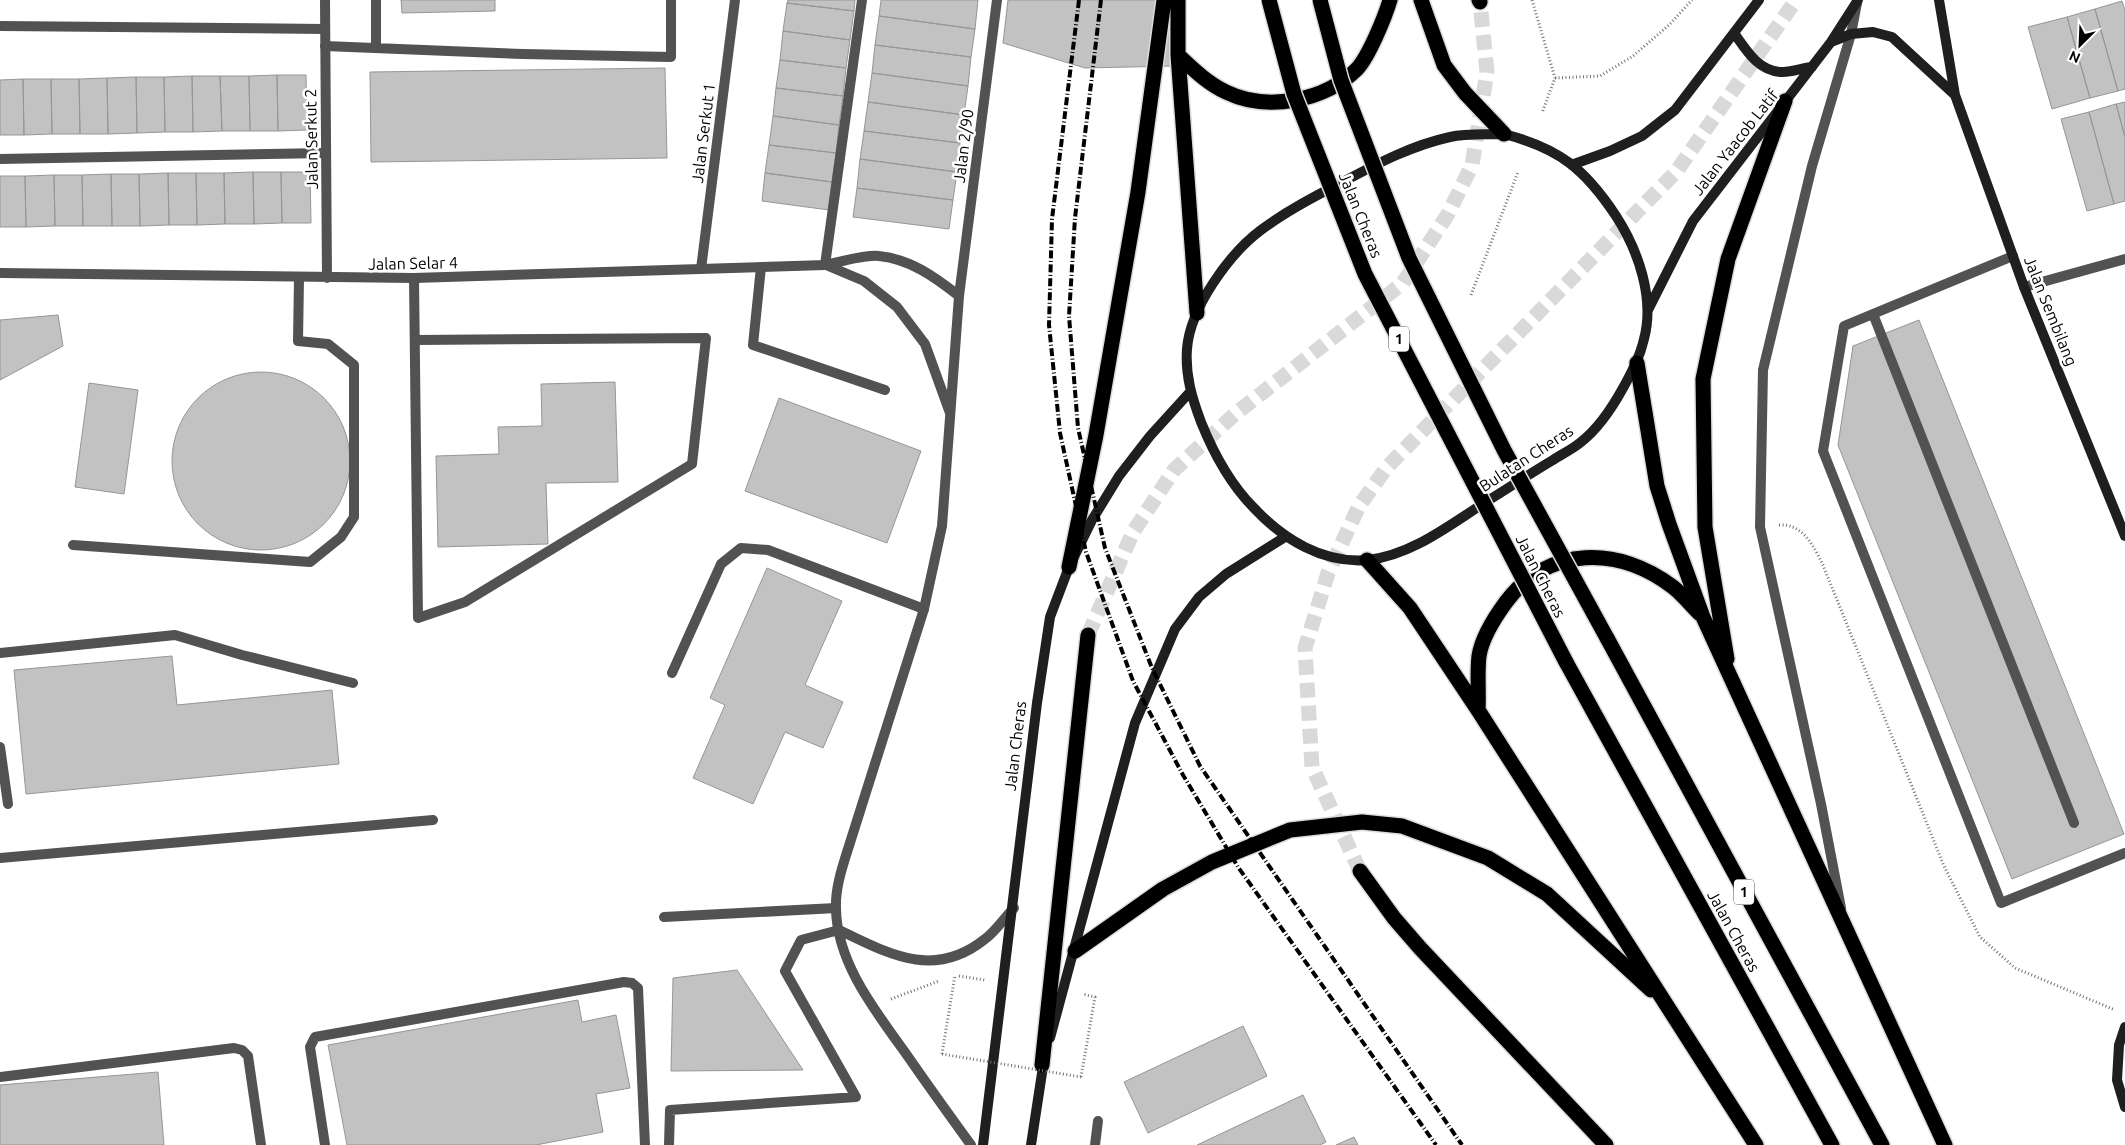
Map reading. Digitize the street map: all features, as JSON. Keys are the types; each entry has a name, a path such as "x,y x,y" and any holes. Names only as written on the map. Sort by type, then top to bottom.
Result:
{"highway":[{"path":"1069,567 1096,435 1136,202 1164,0"},
{"path":"1178,0 1178,55 1196,313"},
{"name":"Jalan Cheras","path":"1269,0 1294,94 1365,274 1566,662 1832,1145"},
{"name":"Jalan Cheras","path":"1320,0 1341,80 1409,258 1504,450 1882,1145"},
{"path":"1178,55 1203,79 1226,92 1249,101 1278,102 1310,97 1335,86 1358,68 1375,38 1390,0"},
{"path":"1421,0 1444,65 1465,93 1504,134"},
{"path":"1731,682 1705,527 1703,379 1728,258 1785,101"},
{"path":"1637,364 1657,486 1703,617 1731,682 1945,1145"},
{"path":"1478,710 1479,656 1488,632 1498,613 1513,593 1531,577 1553,564 1578,558 1602,557 1628,563 1653,574 1674,588 1703,617"},
{"path":"1367,560 1410,608 1478,710 1756,1145"},
{"path":"1042,1065 1088,634"},
{"path":"1075,951 1163,889 1212,862 1290,830 1362,822 1402,826 1444,840 1488,858 1547,894 1668,1007"},
{"path":"1360,871 1394,918 1420,948 1606,1145"}],"main road":[{"path":"1574,164 1634,140 1658,125 1675,110 1758,0"},
{"name":"Jalan Sembilang","path":"1938,0 1956,95 2024,287 2125,536"},
{"name":"Jalan Yaacob Latif","path":"1648,310 1693,221 1831,42 1857,1"},
{"name":"Jalan Sembilang","path":"1831,42 1851,34 1873,32 1892,37 1956,95"},
{"path":"1734,33 1751,58 1760,64 1780,72 1812,66"},
{"name":"Bulatan Cheras","path":"1504,134 1526,139 1574,164 1605,199 1623,227 1640,265 1648,310 1645,336 1637,364 1611,410 1582,442 1433,535 1398,553 1367,560 1338,558 1309,550 1285,537 1252,507 1230,477 1208,439 1190,392 1186,347 1196,313 1232,258 1259,231 1301,204 1398,153 1452,136 1504,134"},
{"name":"Jalan Cheras","path":"983,1145 1050,617 1069,567 1092,520 1119,476 1150,436 1190,392"},
{"path":"1031,1145 1042,1065 1075,951 1135,724 1175,629 1200,597 1226,574 1285,537"},
{"path":"2125,1027 2119,1045 2117,1080 2125,1107"}],"street":[{"name":"Jalan Serkut 2","path":"324,0 327,278"},
{"path":"376,0 376,48"},
{"path":"325,46 523,54 671,57 671,0"},
{"name":"Jalan Serkut 1","path":"701,269 735,0"},
{"path":"825,265 862,0"},
{"name":"Jalan 2/90","path":"970,1145 872,1006 850,967 839,930 836,908 839,880 848,849 924,609 942,526 958,296 997,0"},
{"path":"1845,926 1821,804 1760,527 1763,370 1812,166 1851,34 1857,1"},
{"path":"0,26 325,29"},
{"path":"0,159 326,154"},
{"name":"Jalan Selar 4","path":"0,272 299,278 414,278 825,265 878,255 913,265 930,274 958,296"},
{"path":"2013,256 1844,326 1823,451 2001,903 2125,853"},
{"path":"2024,287 2125,259"},
{"name":"Jalan Selar 4","path":"825,265 864,281 897,307 925,344 951,415"},
{"path":"761,267 753,344 885,390"},
{"path":"73,545 310,562 341,537 354,517 354,365 328,344 298,341 299,278"},
{"path":"414,278 418,618 465,602 692,464 706,338 415,340"},
{"path":"1873,314 2074,823"},
{"path":"672,673 721,564 741,548 768,550 924,609"},
{"path":"0,653 176,635 242,655 353,684"},
{"path":"0,747 8,804"},
{"path":"0,858 433,820"},
{"path":"664,916 836,908"},
{"path":"669,1145 670,1110 856,1096 785,971 801,940 839,930 880,950 908,959 932,962 957,957 972,949 987,938 1014,908"},
{"path":"325,1145 310,1047 315,1037 624,982 632,983 638,988 646,1145"},
{"path":"0,1077 234,1048 242,1050 248,1056 261,1145"},
{"path":"1095,1145 1098,1121"}],"path":[{"path":"1532,0 1555,78 1542,113"},
{"path":"1555,78 1600,76 1633,56 1669,25 1692,0"},
{"path":"1471,296 1518,172"},
{"path":"1760,527 1789,524 1804,534 1815,549 1824,566 1944,866 1980,937 2016,968 2116,1010"},
{"path":"955,975 942,1054 1081,1077 1094,997"},
{"path":"872,1006 955,975 1004,983"}],"building":[{"path":"401,0 495,0 495,11 402,13"},
{"path":"788,0 855,0 854,11 787,3"},
{"path":"881,0 978,0 975,29 879,16"},
{"path":"1008,0 1183,0 1175,66 1085,68 1003,43"},
{"path":"2122,1 2125,10 2125,89 2118,91 2095,9"},
{"path":"787,3 854,11 850,40 783,31"},
{"path":"2095,9 2118,91 2090,98 2067,17"},
{"path":"879,16 975,29 971,57 875,45"},
{"path":"2067,17 2090,98 2052,109 2028,27"},
{"path":"783,31 850,40 846,68 780,60"},
{"path":"875,45 971,57 968,86 872,73"},
{"path":"780,60 846,68 843,96 776,88"},
{"path":"665,68 667,158 371,162 370,72"},
{"path":"872,73 968,86 964,115 868,102"},
{"path":"277,75 306,75 307,130 278,131"},
{"path":"277,75 278,131 250,131 249,76"},
{"path":"192,76 220,76 222,131 193,132"},
{"path":"192,76 193,132 165,132 164,77"},
{"path":"220,76 249,76 250,131 222,131"},
{"path":"136,77 164,77 165,132 137,133"},
{"path":"136,77 137,133 108,134 107,78"},
{"path":"107,78 108,134 80,134 79,79"},
{"path":"23,79 51,79 52,134 24,135"},
{"path":"23,79 24,135 0,135 0,80"},
{"path":"51,79 79,79 80,134 52,134"},
{"path":"776,88 843,96 839,125 773,116"},
{"path":"868,102 964,115 960,143 864,131"},
{"path":"2125,102 2125,137 2116,104"},
{"path":"2116,104 2125,137 2125,201 2114,204 2089,112"},
{"path":"2089,112 2114,204 2087,211 2061,119"},
{"path":"773,116 839,125 836,153 769,145"},
{"path":"864,131 960,143 957,172 860,159"},
{"path":"769,145 836,153 832,182 765,173"},
{"path":"860,159 957,172 953,200 857,188"},
{"path":"253,172 254,224 225,224 224,173"},
{"path":"253,172 281,172 282,223 254,224"},
{"path":"281,172 310,172 311,223 282,223"},
{"path":"168,173 169,225 140,226 139,174"},
{"path":"168,173 196,173 197,225 169,225"},
{"path":"196,173 224,173 225,224 197,225"},
{"path":"765,173 832,182 829,210 762,201"},
{"path":"111,174 112,226 83,226 82,175"},
{"path":"111,174 139,174 140,226 112,226"},
{"path":"54,175 55,226 26,227 25,176"},
{"path":"54,175 82,175 83,226 55,226"},
{"path":"0,176 25,176 26,227 0,227"},
{"path":"857,188 953,200 949,229 853,217"},
{"path":"58,315 63,346 0,380 0,320"},
{"path":"1919,320 2124,834 2012,879 1838,445 1853,346"},
{"path":"261,372 295,379 310,387 324,398 335,412 343,427 350,461 343,495 335,510 324,524 310,535 295,543 261,550 227,543 212,535 198,524 187,510 179,495 172,461 179,427 187,412 198,398 212,387 227,379"},
{"path":"615,382 618,482 546,483 548,544 438,547 436,456 499,454 498,427 542,426 541,384"},
{"path":"89,383 138,390 124,494 75,487"},
{"path":"779,398 921,451 887,543 745,491"},
{"path":"767,568 842,601 805,685 843,702 823,748 785,732 753,804 693,778 725,705 710,698"},
{"path":"172,656 177,705 332,690 339,764 26,794 14,670"},
{"path":"737,970 803,1070 671,1071 673,978"},
{"path":"578,1000 582,1022 616,1015 630,1088 596,1094 603,1132 536,1145 347,1145 328,1045"},
{"path":"1243,1026 1267,1076 1148,1133 1124,1082"},
{"path":"158,1072 164,1145 0,1145 0,1085"},
{"path":"1303,1095 1326,1142 1320,1145 1197,1145"},
{"path":"1354,1137 1358,1145 1336,1145"}],"tunnel":[{"path":"1360,871 1312,767 1305,648 1328,573 1359,506 1387,467 1676,172 1796,0"},
{"path":"1088,635 1133,532 1174,470 1235,414 1403,283 1448,214 1472,165 1487,72 1480,2"}],"railway":[{"path":"1079,0 1052,219 1049,325 1060,433 1086,552 1133,681 1183,775 1238,867 1436,1145"},
{"path":"1101,0 1075,218 1069,316 1078,428 1105,548 1152,668 1200,766 1462,1145"}]}
